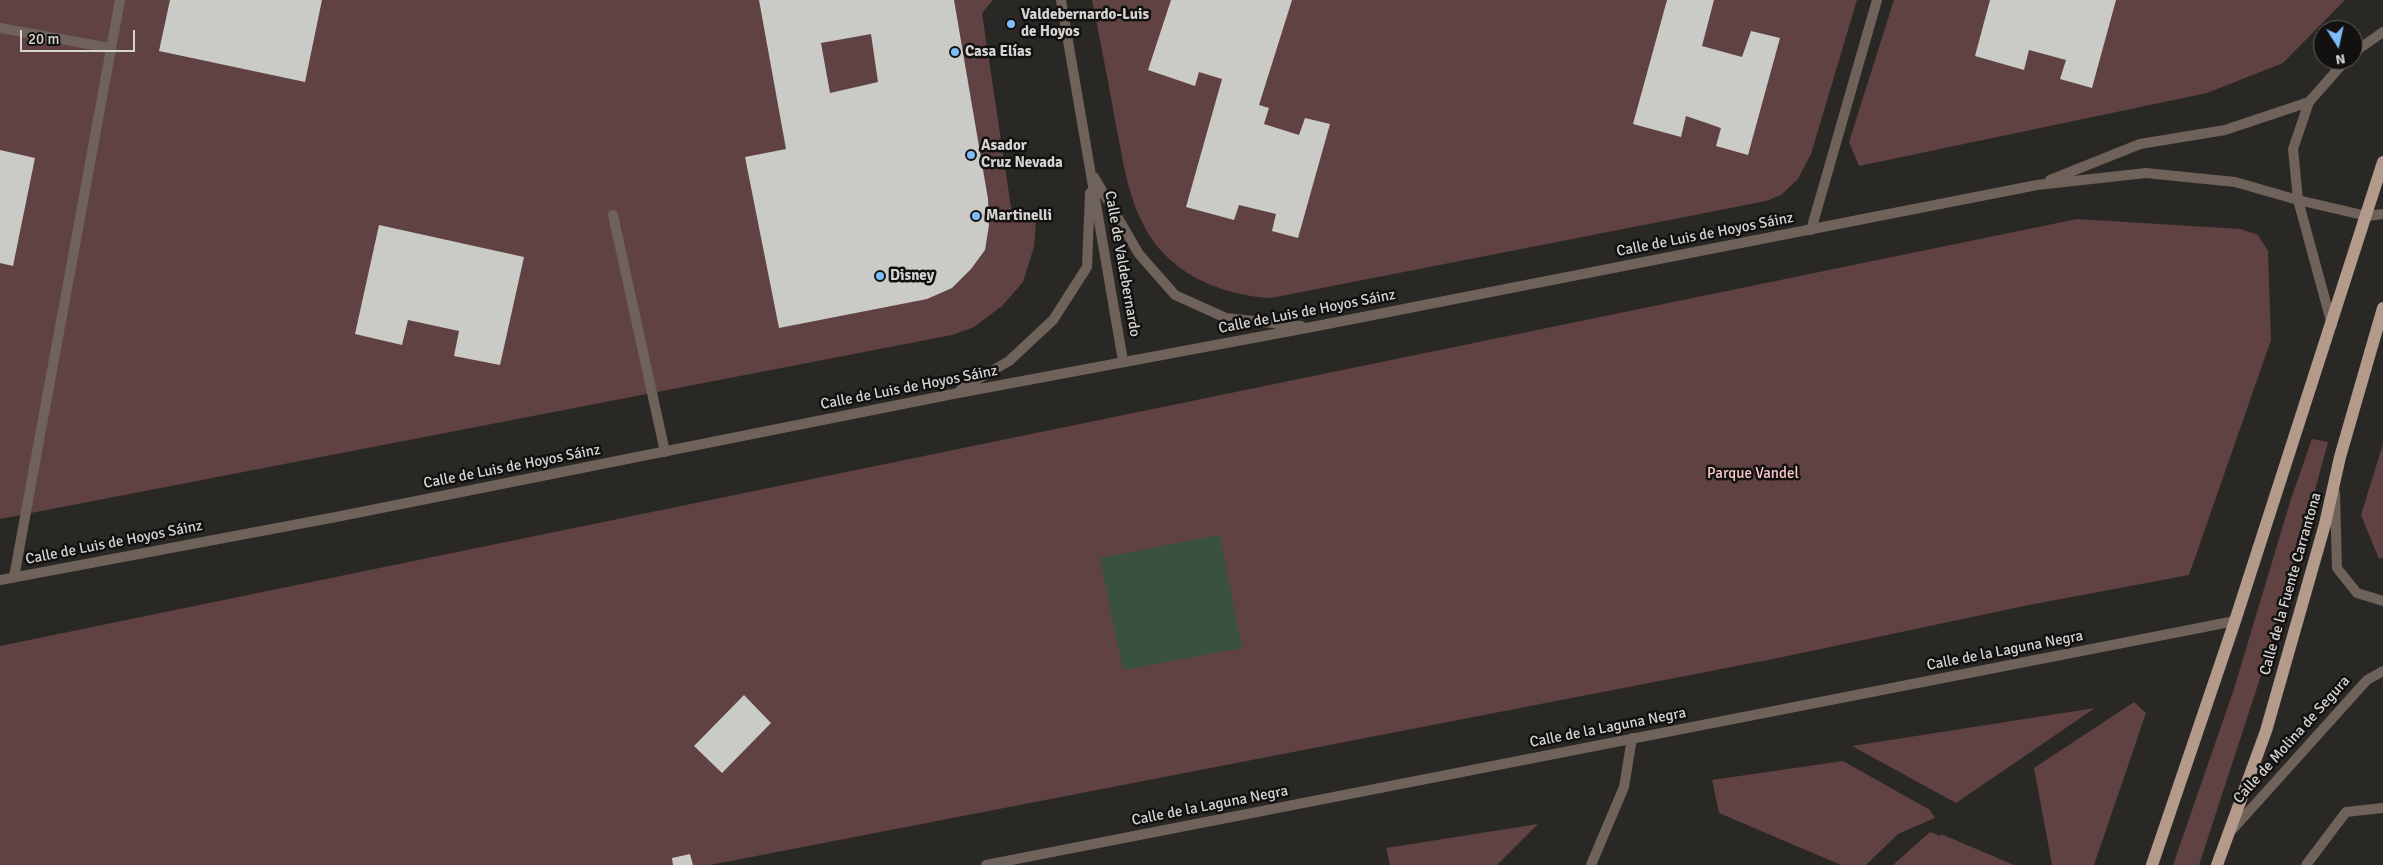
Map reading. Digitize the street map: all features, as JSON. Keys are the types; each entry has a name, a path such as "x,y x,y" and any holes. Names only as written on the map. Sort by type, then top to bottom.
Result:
{"main road":[{"path":"2152,865 2235,621 2383,162"},
{"name":"Calle de la Fuente Carrantona","path":"2217,865 2266,731 2335,486 2340,457 2383,308"}],"street":[{"name":"Calle de Luis de Hoyos Sáinz","path":"14,577 120,0"},
{"name":"Calle de Valdebernardo","path":"1060,0 1124,361"},
{"name":"Calle de Luis de Hoyos Sáinz","path":"1811,230 1877,0"},
{"path":"0,28 110,48"},
{"path":"2363,46 2383,32"},
{"path":"2332,325 2298,200 2293,149 2309,102 2337,70"},
{"name":"Calle de Luis de Hoyos Sáinz","path":"2037,185 2140,144 2225,130 2309,102"},
{"name":"Calle de Valdebernardo","path":"1091,172 1139,254 1174,296 1226,318 1312,327"},
{"name":"Calle de Valdebernardo","path":"953,394 1010,361 1053,320 1087,267 1091,172"},
{"name":"Calle de Luis de Hoyos Sáinz","path":"0,580 326,519 953,394 1312,327 2037,185 2146,173 2235,182 2298,200 2367,216 2383,214"},
{"path":"612,215 665,452"},
{"path":"2335,486 2337,568 2357,593 2383,601"},
{"name":"Calle de la Laguna Negra","path":"986,865 2235,621"},
{"name":"Calle de Molina de Segura","path":"2228,834 2367,680 2383,671"},
{"path":"1591,865 1624,787 1632,738"},
{"path":"2306,865 2346,812 2383,808"}],"green space":[{"path":"0,0 993,0 982,13 1013,221 1036,222 1034,247 1023,282 1002,306 974,327 952,335 0,519"},
{"path":"1092,0 1857,0 1811,154 1798,179 1781,195 1766,201 1271,298 1231,292 1194,277 1163,253 1151,238 1141,220 1128,184"},
{"path":"1894,0 2345,0 2325,20 2313,20 2313,33 2283,63 2207,93 1859,166 1849,142"},
{"name":"Parque Vandel","path":"2077,219 2240,229 2258,235 2268,251 2271,340 2189,575 2029,605 1778,658 710,865 0,865 0,646"},
{"path":"2312,439 2328,442 2284,605 2199,865 2173,865 2234,689 2290,502"},
{"path":"2383,444 2383,558 2379,559 2361,515"},
{"path":"2134,702 2146,713 2094,865 2052,865 2034,768"},
{"path":"2095,708 1956,803 1852,746"},
{"path":"1843,761 1930,810 1935,818 1898,834 1866,865 1841,865 1719,813 1712,780"},
{"path":"1538,824 1497,865 1390,865 1386,848"},
{"path":"1930,832 1940,836 1941,834 2014,865 1893,865"}],"shaded area":[{"path":"1220,535 1242,648 1123,670 1100,558"}],"building":[{"path":"170,0 322,0 305,82 159,51"},
{"path":"759,0 954,0 988,199 989,225 985,250 971,269 952,288 927,299 779,328 745,157 786,149","holes":["871,34 878,82 830,93 821,43"]},
{"path":"1171,0 1292,0 1259,105 1269,108 1264,124 1299,135 1305,118 1330,124 1298,238 1272,231 1276,214 1239,205 1234,220 1186,207 1222,79 1199,72 1195,86 1148,70"},
{"path":"1667,0 1714,0 1702,46 1742,57 1751,31 1780,38 1748,155 1716,146 1721,128 1686,116 1681,137 1633,124"},
{"path":"1990,0 2116,0 2092,88 2060,79 2066,60 2029,50 2024,70 1975,56"},
{"path":"0,150 35,158 13,266 0,263"},
{"path":"379,225 524,257 500,365 454,356 459,331 408,320 402,345 355,334"},
{"path":"744,695 771,723 722,773 694,746"},
{"path":"690,854 693,865 673,865 672,858"}],"place":[{"name":"Valdebernardo-Luis de Hoyos","path":"1011,24"},
{"name":"Casa Elías","path":"955,52"},
{"name":"Asador Cruz Nevada","path":"971,155"},
{"name":"Martinelli","path":"976,216"},
{"name":"Disney","path":"880,276"}]}
